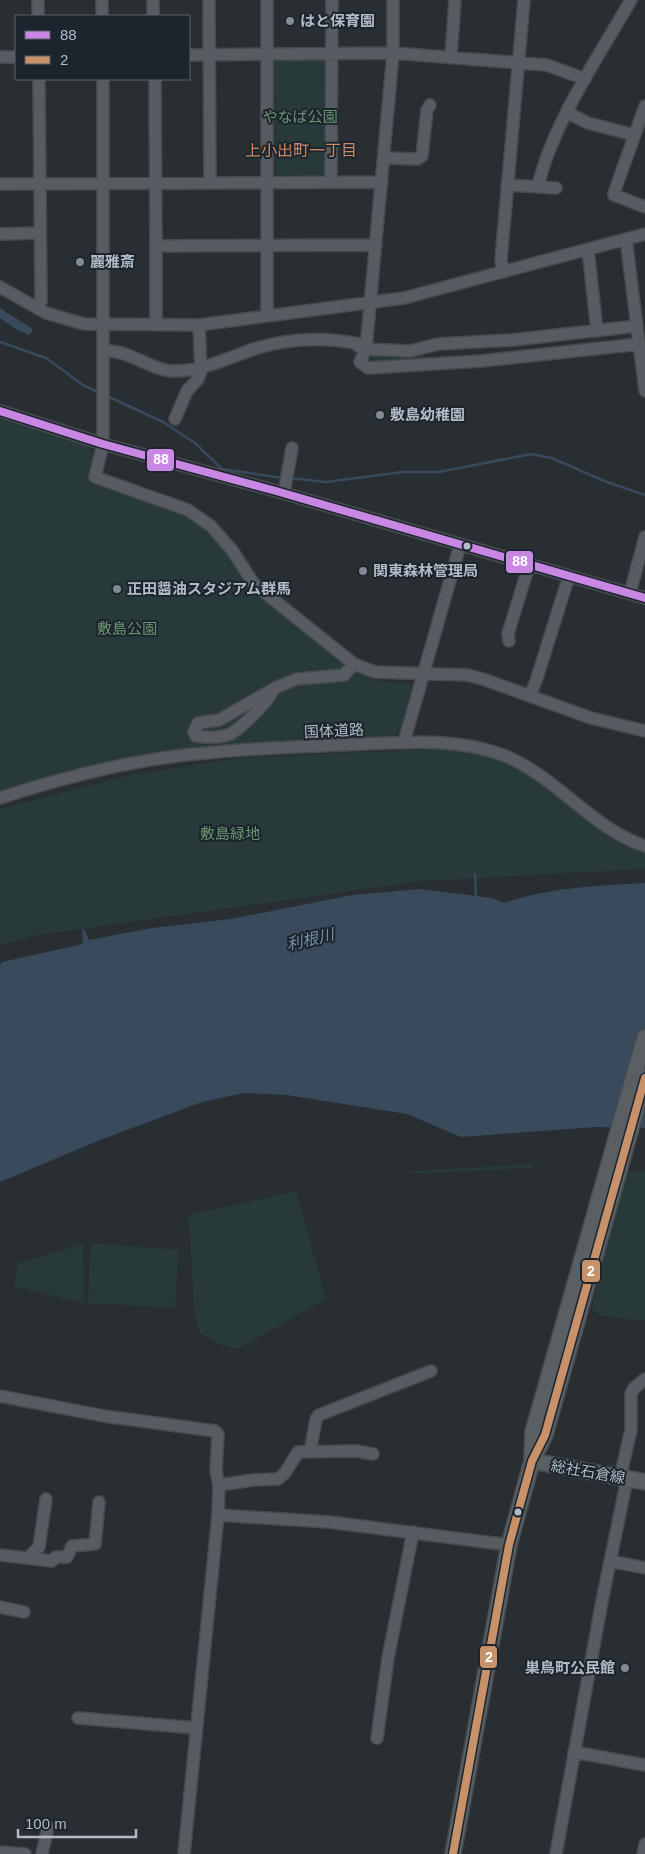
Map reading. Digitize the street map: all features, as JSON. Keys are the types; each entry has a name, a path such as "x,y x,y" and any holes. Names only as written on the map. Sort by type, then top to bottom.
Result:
{"main road":[{"path":"549,1398 645,1037"},
{"path":"453,1854 509,1545 532,1461 533,1432 549,1398 645,1078"},
{"name":"総社石倉線","path":"532,1461 645,1482"}],"street":[{"path":"38,0 38,15"},
{"path":"102,0 102,15"},
{"path":"153,0 153,15"},
{"path":"209,0 210,182"},
{"path":"267,0 267,316"},
{"path":"331,181 332,0"},
{"path":"393,0 393,53 371,303 360,362 368,368 481,361 640,344"},
{"path":"452,56 455,0"},
{"path":"502,272 501,260 507,184 524,0"},
{"path":"538,187 554,142 568,113 585,79 631,0"},
{"path":"190,55 393,53 452,56 546,65 585,79"},
{"path":"0,57 15,57"},
{"path":"38,309 41,301 39,80"},
{"path":"102,80 104,403 103,444 95,477 188,510 211,526 232,550 254,584 354,664 375,672 467,675 591,718 645,730"},
{"path":"154,80 156,325"},
{"path":"384,158 417,160 422,156 427,110 430,106"},
{"path":"645,106 614,193 614,195 645,207"},
{"path":"568,113 588,123 634,135"},
{"path":"0,184 268,181 382,182"},
{"path":"507,184 556,188"},
{"path":"0,234 40,234"},
{"path":"0,287 38,309 74,322 104,325 199,325 404,298 645,234"},
{"path":"626,239 639,320 645,391"},
{"path":"156,246 376,245"},
{"path":"588,249 597,331"},
{"path":"110,351 131,356 162,369 173,371 202,368 286,341 341,340 360,344 362,347 410,351 438,344 512,340 597,331 639,320"},
{"path":"175,419 187,390 199,377 202,368 199,325"},
{"path":"0,411 103,444 284,493 645,598"},
{"path":"284,493 292,448"},
{"path":"630,593 645,537"},
{"path":"404,742 460,545"},
{"path":"509,641 507,637 529,565"},
{"path":"530,696 569,576"},
{"path":"273,691 268,700 230,734 196,736 194,732 198,723 219,720 273,691 297,679 344,675 354,664"},
{"name":"国体道路","path":"0,798 41,785 132,764 216,752 404,742 458,744 503,755 537,774 620,835 645,846"},
{"path":"310,1452 317,1417 431,1371"},
{"path":"556,1854 624,1478 631,1430 631,1394 645,1380"},
{"path":"0,1396 104,1416 214,1431 218,1436 216,1471 219,1485 218,1516 184,1854"},
{"path":"219,1485 278,1479 286,1474 294,1455 298,1452 373,1454"},
{"path":"29,1557 39,1547 46,1499"},
{"path":"0,1555 52,1560 56,1557 68,1557 72,1546 95,1544 99,1502"},
{"path":"218,1516 317,1521 509,1545"},
{"path":"377,1738 388,1658 413,1532"},
{"path":"610,1562 645,1568"},
{"path":"0,1606 24,1612"},
{"path":"78,1718 196,1728"},
{"path":"574,1752 645,1765"},
{"path":"42,1854 48,1827"},
{"path":"643,1854 645,1844"},
{"path":"0,1852 24,1854"}],"green space":[{"name":"やなば公園","path":"326,58 326,175 275,175 274,60"},
{"path":"374,350 423,351 424,361 368,365"},
{"name":"敷島公園","path":"0,419 87,443 93,454 93,483 147,497 193,519 207,528 232,556 343,659 381,682 408,683 415,691 410,712 404,725 395,735 389,738 117,761 56,774 0,792"},
{"name":"敷島緑地","path":"436,749 466,750 496,757 517,767 616,836 645,850 645,869 422,881 38,935 0,945 0,809 130,775 240,758"},
{"path":"536,1164 530,1168 414,1174 409,1171"},
{"path":"626,1171 645,1171 645,1321 598,1315 592,1307"},
{"path":"292,1192 297,1194 326,1299 238,1349 218,1344 199,1332 195,1316 188,1215"},
{"path":"91,1243 179,1250 175,1308 88,1303"},
{"path":"83,1244 84,1302 13,1286 18,1263"}],"water":[{"path":"0,308 33,329 30,335 17,330 0,318"},
{"name":"利根川","path":"645,883 645,1128 596,1127 461,1137 407,1114 287,1095 243,1093 202,1102 100,1140 0,1182 0,965 2,962 83,944 82,929 84,929 89,940 152,928 231,919 353,895 420,889 492,898 504,903 556,890"}],"waterway":[{"path":"0,342 46,358 83,385 100,393"},
{"path":"107,396 163,422 195,443 222,469 283,478"},
{"path":"289,478 326,482 403,472 439,472 531,454 552,458 604,481 645,495"},
{"path":"475,874 476,898"}],"transit line":[{"name":"88","path":"0,411 103,444 276,491 645,598"},
{"name":"2","path":"453,1854 509,1545 532,1461 545,1435 645,1078"}],"place":[{"name":"はと保育園","path":"290,21"},
{"name":"麗雅斎","path":"80,262"},
{"name":"敷島幼稚園","path":"380,415"},
{"name":"関東森林管理局","path":"363,571"},
{"name":"正田醤油スタジアム群馬","path":"117,589"},
{"name":"巣鳥町公民館","path":"625,1668"}],"district":[{"name":"上小出町一丁目","path":"301,150"}]}
